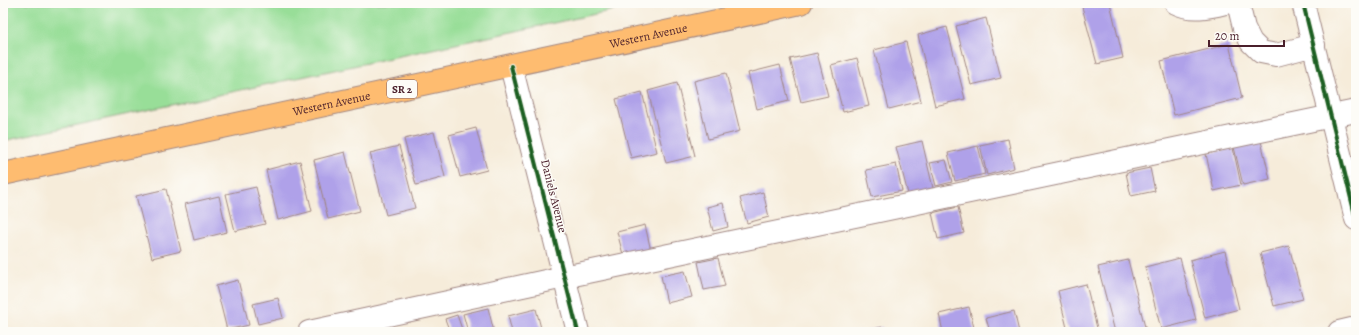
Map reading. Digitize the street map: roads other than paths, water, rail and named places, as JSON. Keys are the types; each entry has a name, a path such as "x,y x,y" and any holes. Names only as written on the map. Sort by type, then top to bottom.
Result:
{"main road":[{"name":"Western Avenue","path":"3,174 801,3"}],"street":[{"path":"1176,3 1180,5 1202,8 1225,3"},
{"path":"1238,3 1244,28 1251,42 1261,52 1276,55 1314,45"},
{"path":"1306,4 1314,45 1356,219"},
{"name":"Daniels Avenue","path":"511,66 578,332"},
{"path":"309,332 1356,111"},
{"path":"1339,332 1356,328"}]}
